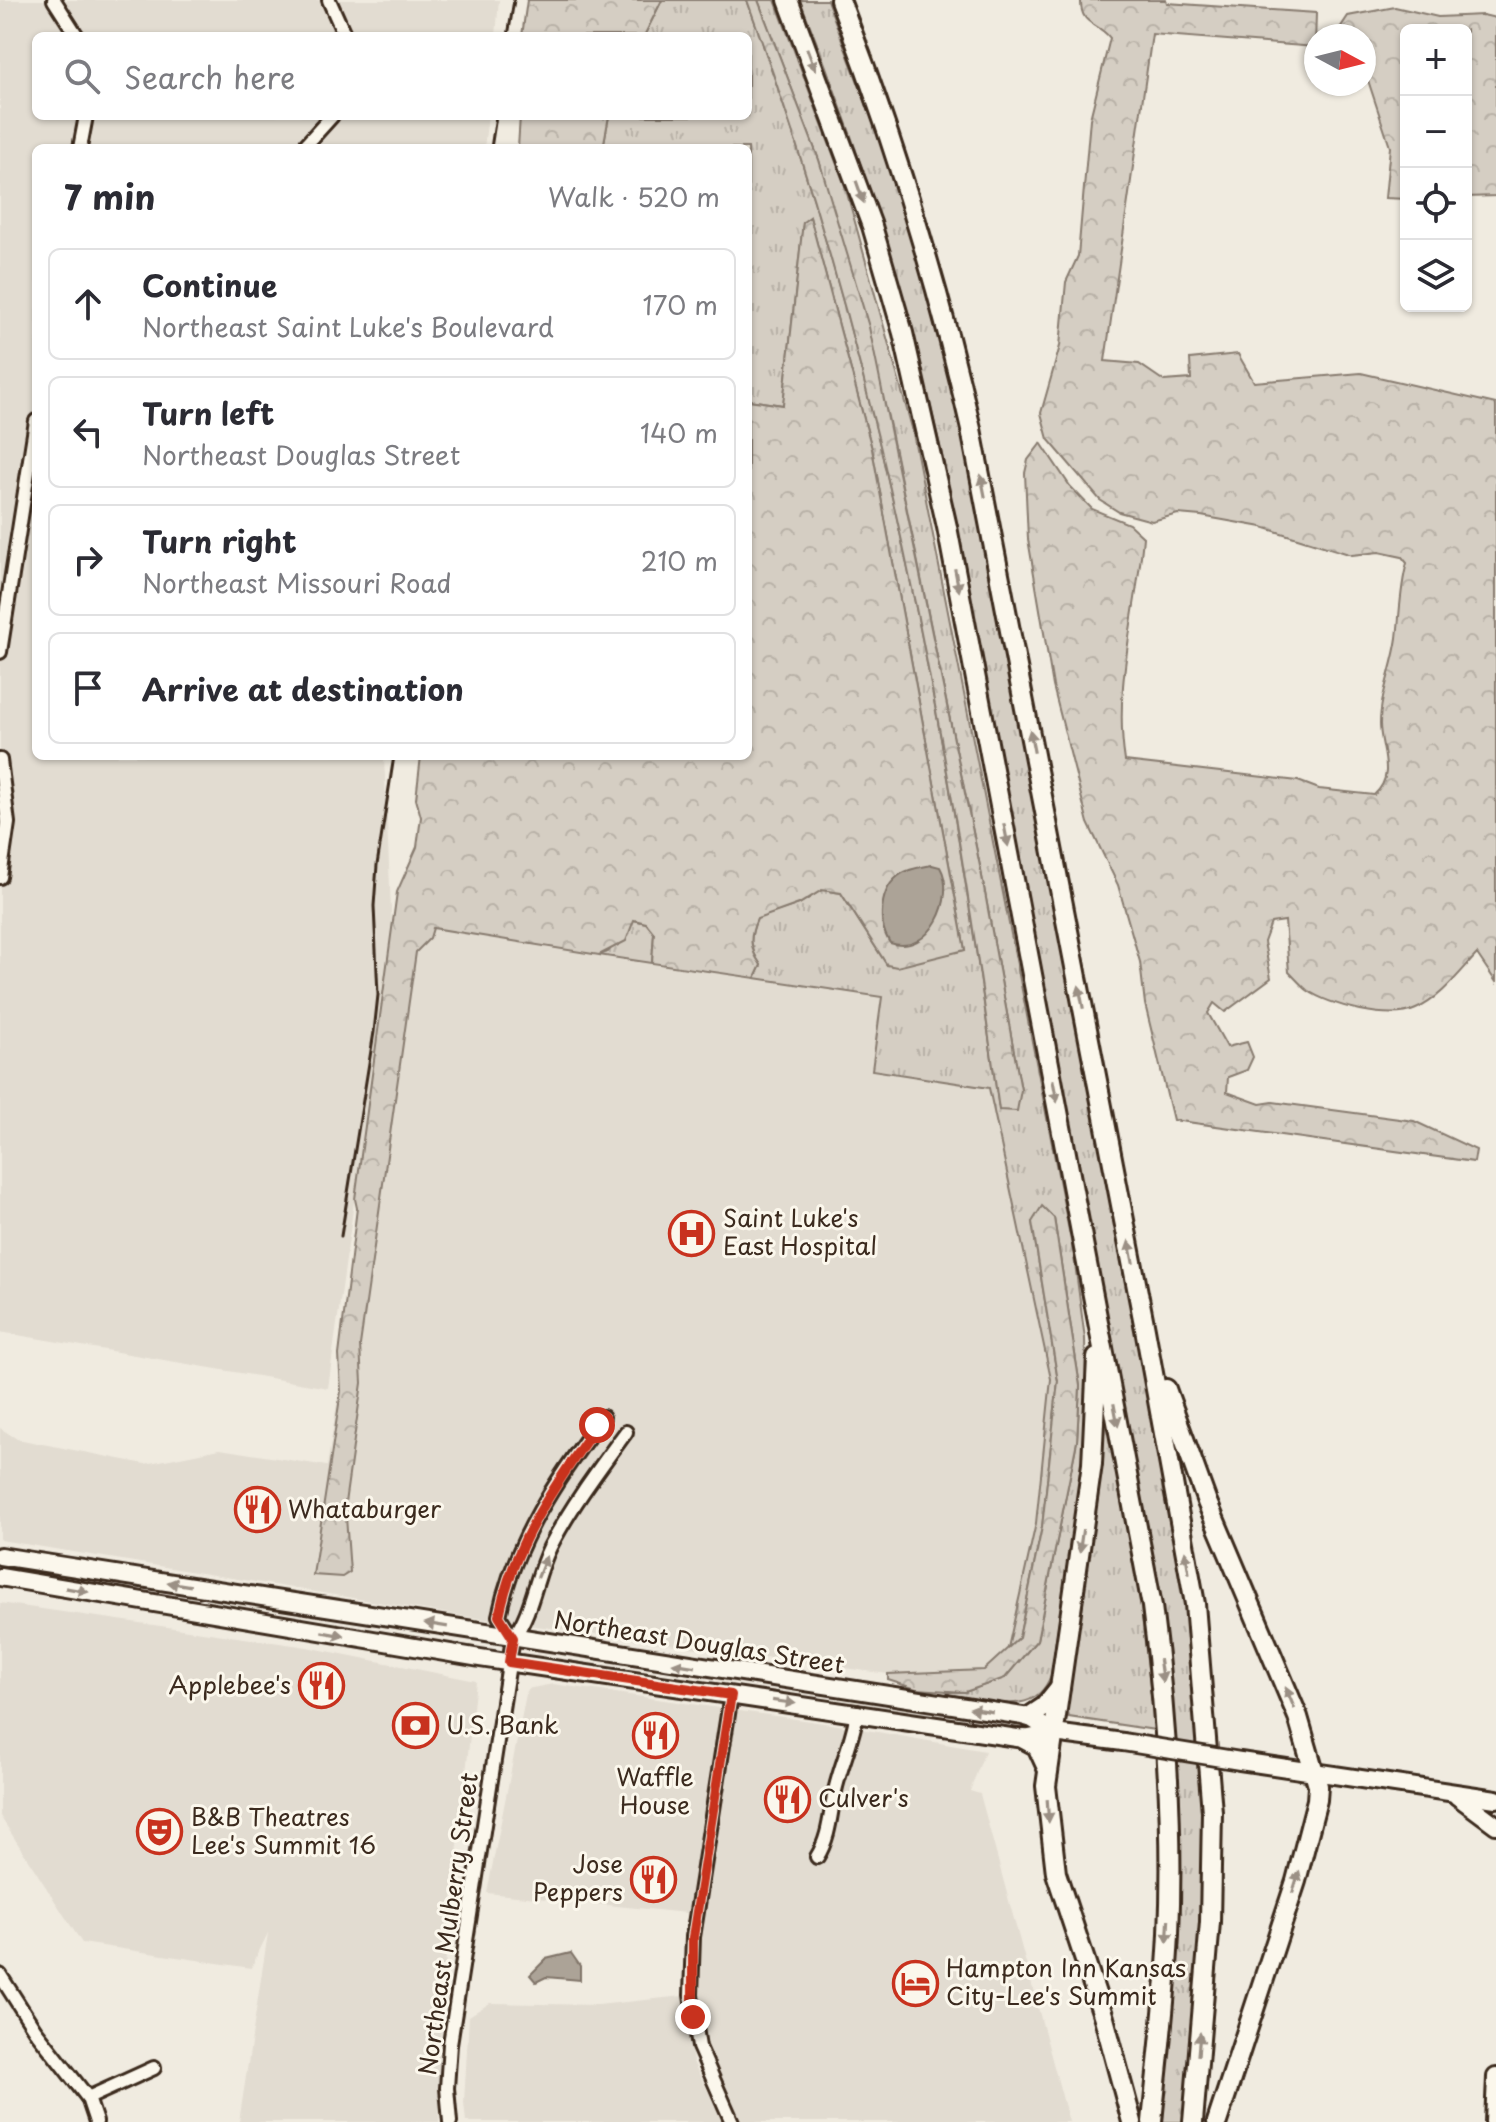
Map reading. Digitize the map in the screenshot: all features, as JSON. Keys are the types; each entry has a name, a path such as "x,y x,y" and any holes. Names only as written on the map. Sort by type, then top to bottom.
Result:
{"highway":[{"path":"788,0 872,226 924,423 1152,1606 1169,1778 1169,1935 1152,2122"},
{"path":"840,0 912,198 945,315 980,474 1195,1604 1212,1812 1210,1922 1193,2122"},
{"path":"1092,1283 1098,1371 1095,1431 1049,1771 1050,1835 1056,1873 1104,2018 1132,2122"},
{"path":"1145,1329 1202,1488 1298,1717 1315,1772 1317,1800 1303,1857 1217,2122"},
{"path":"1029,1717 1044,1707 1061,1684"},
{"path":"1024,1739 1037,1746 1049,1771"}],"main road":[{"name":"Northeast Douglas Street","path":"0,1556 1029,1717 1054,1733"},
{"name":"Northeast Douglas Street","path":"0,1577 509,1662 1024,1739 1054,1733 1496,1799"},
{"path":"1452,1793 1496,1825"},
{"path":"1494,2122 1496,2077"},
{"path":"1482,2122 1493,2096"}],"street":[{"path":"54,0 74,32"},
{"path":"329,0 343,32"},
{"path":"81,144 85,120"},
{"path":"307,144 328,120"},
{"path":"0,652 32,447"},
{"path":"0,760 8,823 0,877"},
{"path":"603,1417 519,1546 508,1573 499,1616 513,1638 526,1620 538,1573 551,1545 582,1492 626,1432"},
{"name":"Northeast Mulberry Street","path":"450,2122 447,2088 450,2044 513,1638"},
{"path":"731,1695 693,1937 691,1995 699,2047 732,2122"},
{"path":"817,1857 828,1837 836,1788 850,1753 857,1712"},
{"path":"0,1975 35,2030 88,2098 96,2122"},
{"path":"88,2098 154,2068"}],"shaded area":[{"path":"0,0 499,0 496,32 32,32 32,120 488,120 484,144 32,144 32,760 384,760 392,931 328,1388 0,1332"},
{"path":"932,865 940,867 945,893 936,921 928,933 917,941 904,945 890,943 882,916 888,888 904,872"},
{"name":"Saint Luke's East Hospital","path":"414,925 882,997 873,1070 989,1088 1051,1379 1036,1523 1008,1648 984,1670 888,1674 462,1616 0,1540 0,1428 17,1439 145,1464 220,1449 327,1466"},
{"path":"0,1603 307,1647 476,1681 446,1954 439,2060 439,2122 239,2122 268,1933 251,1968 82,1943 0,1816"},
{"path":"553,1684 844,1726 985,1751 970,1791 980,1794 1069,2122 733,2122 700,2050 687,1995 697,1914 487,1893 527,1689"},
{"path":"571,1953 580,1966 580,1980 546,1977 536,1982 530,1975 546,1959"},
{"path":"683,1996 693,2062 724,2122 466,2122 464,2102 469,2016 490,2003 598,2005"}],"green space":[{"path":"527,0 662,0 646,32 523,32"},
{"path":"662,0 747,0 794,136 835,273 903,548 956,826 999,1109 1021,1090 981,871 888,417 819,160 758,0 775,0 845,186 912,428 1074,1256 1085,1339 1087,1430 1051,1675 1044,1689 1034,1698 1022,1702 994,1702 947,1692 965,1692 1005,1678 1037,1640 1077,1441 1080,1386 1054,1218 1032,1222 1058,1381 1042,1527 1019,1638 1008,1648 1036,1523 1051,1379 989,1088 872,1070 882,997 755,978 761,965 752,942 757,918 799,904 822,890 841,893 887,965 965,950 872,449 810,217 803,223 783,405 752,401 752,144 604,144 608,120 752,120 752,32 646,32"},
{"path":"747,0 758,0 819,160 869,327 981,871 1021,1090 1017,1111 999,1110 957,827 932,687 871,410 835,272 794,136"},
{"path":"800,0 827,0 888,162 945,356 967,452 1172,1519 1187,1610 1199,1737 1202,1813 1200,1937 1185,2122 1158,2122 1175,1927 1157,1591 1147,1524 941,450 880,222"},
{"path":"1081,0 1166,0 1167,3 1316,13 1316,24 1304,24 1304,46 1152,34 1105,361 1139,364 1164,381 1191,379 1190,359 1238,354 1254,382 1361,373 1496,404 1496,982 1477,954 1441,992 1416,1009 1392,1013 1345,1006 1307,990 1289,972 1285,921 1271,923 1264,942 1271,978 1225,1012 1214,1003 1208,1013 1227,1047 1247,1042 1253,1057 1247,1070 1228,1077 1227,1092 1260,1104 1273,1102 1414,1121 1476,1150 1474,1162 1173,1120 1145,1004 1140,962 1118,885 1088,823 1053,686 1028,539 1025,473 1028,460 1041,443 1070,486 1092,509 1129,524 1143,537 1124,677 1122,733 1125,761 1298,781 1319,789 1374,795 1385,779 1381,713 1397,638 1407,563 1402,557 1379,552 1352,555 1262,527 1201,516 1178,514 1152,521 1119,512 1100,500 1048,439 1041,413 1060,346 1066,282 1078,256 1090,119 1110,38 1083,15"},
{"path":"1395,7 1438,17 1483,15 1496,18 1496,196 1472,197 1472,24 1400,24 1400,199 1385,198 1390,147 1373,96 1376,96 1376,24 1343,24 1348,16"},
{"path":"520,120 608,120 604,144 518,144"},
{"path":"810,217 872,449 965,950 897,967 887,965 841,893 822,890 799,904 757,919 752,942 761,965 755,978 652,963 654,933 646,923 634,920 626,941 599,955 433,928 430,938 416,952 360,1345 362,1383 345,1503 350,1572 342,1577 313,1575 341,1391 339,1355 357,1208 355,1199 397,892 417,847 421,817 416,799 421,760 752,760 752,401 783,405 803,222"},
{"path":"634,920 646,923 654,933 652,963 599,955 608,952"},
{"path":"1042,1206 1054,1218 1080,1386 1077,1441 1037,1640 1005,1678 965,1692 916,1689 888,1680 888,1674 984,1670 1019,1638 1042,1527 1058,1381 1032,1222"},
{"path":"1105,1400 1138,1581 1155,1730 1069,1717 1067,1709 1100,1479"}],"railway":[{"path":"509,32 514,0"},
{"path":"492,144 495,120"},
{"path":"341,1236 374,1032 378,995 374,906 377,865 393,760"}],"place":[{"name":"Saint Luke's East Hospital","path":"692,1233"},
{"name":"Whataburger","path":"257,1510"},
{"name":"Applebee's","path":"322,1686"},
{"name":"U.S. Bank","path":"415,1726"},
{"name":"Waffle House","path":"655,1736"},
{"name":"Culver's","path":"787,1799"},
{"name":"B&B Theatres Lee's Summit 16","path":"160,1832"},
{"name":"Jose Peppers","path":"654,1879"},
{"name":"Hampton Inn Kansas City-Lee's Summit","path":"915,1983"}],"route":[{"path":"597,1425 519,1546 508,1573 499,1616 513,1638 509,1662 731,1695 693,1937 693,2017"}]}
